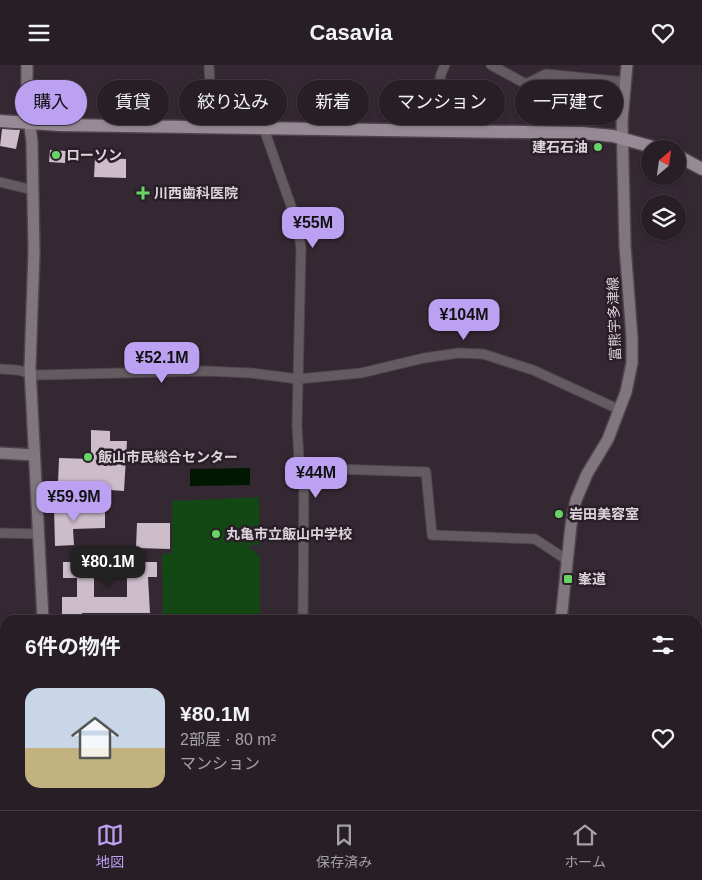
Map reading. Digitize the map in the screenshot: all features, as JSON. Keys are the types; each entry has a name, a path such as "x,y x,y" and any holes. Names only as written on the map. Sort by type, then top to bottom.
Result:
{"main road":[{"path":"0,121 15,122"},
{"path":"87,125 582,133 622,138 641,144"},
{"path":"686,160 702,169"}],"street":[{"path":"26,65 27,80"},
{"path":"209,65 212,128"},
{"path":"445,65 440,76 439,85 445,110 445,131"},
{"path":"491,65 526,83 546,74 625,82"},
{"name":"富熊宇多津線","path":"562,615 576,500 587,474 608,439 626,392 632,363 625,246 622,138 625,82 628,65"},
{"path":"30,125 34,252 31,373 44,615"},
{"path":"264,129 298,223 301,248 296,426 299,458 304,469 303,615"},
{"path":"0,182 33,190"},
{"path":"0,369 31,373 78,375 116,372 205,371 252,373 298,379 361,373 424,358 459,353 483,354 540,373 618,409"},
{"path":"0,453 34,455"},
{"path":"304,469 426,472 432,535 535,539 567,561"},
{"path":"0,533 39,534"}],"green space":[{"path":"259,497 260,545 248,545 260,557 260,615 163,615 162,554 172,553 172,501"}],"shaded area":[{"path":"250,468 250,485 190,486 190,469"}],"building":[{"path":"2,129 20,130 16,149 0,146"},
{"path":"50,150 66,151 65,163 49,162"},
{"path":"95,158 126,159 126,178 94,177"},
{"path":"91,430 110,431 110,441 127,441 124,491 110,490 110,486 58,483 59,458 91,459"},
{"path":"54,506 73,506 73,512 105,512 105,528 73,529 74,545 55,546"},
{"path":"137,523 170,523 170,549 136,548"},
{"path":"63,562 157,562 157,577 148,577 150,613 82,613 82,615 62,615 62,597 77,597 77,578 63,578","holes":["127,577 127,597 94,597 94,578"]}],"place":[{"name":"建石石油","path":"598,147"},
{"name":"ローソン","path":"56,155"},
{"name":"川西歯科医院","path":"143,193"},
{"name":"飯山市民総合センター","path":"88,457"},
{"name":"岩田美容室","path":"559,514"},
{"name":"丸亀市立飯山中学校","path":"216,534"},
{"name":"峯道","path":"568,579"}]}
